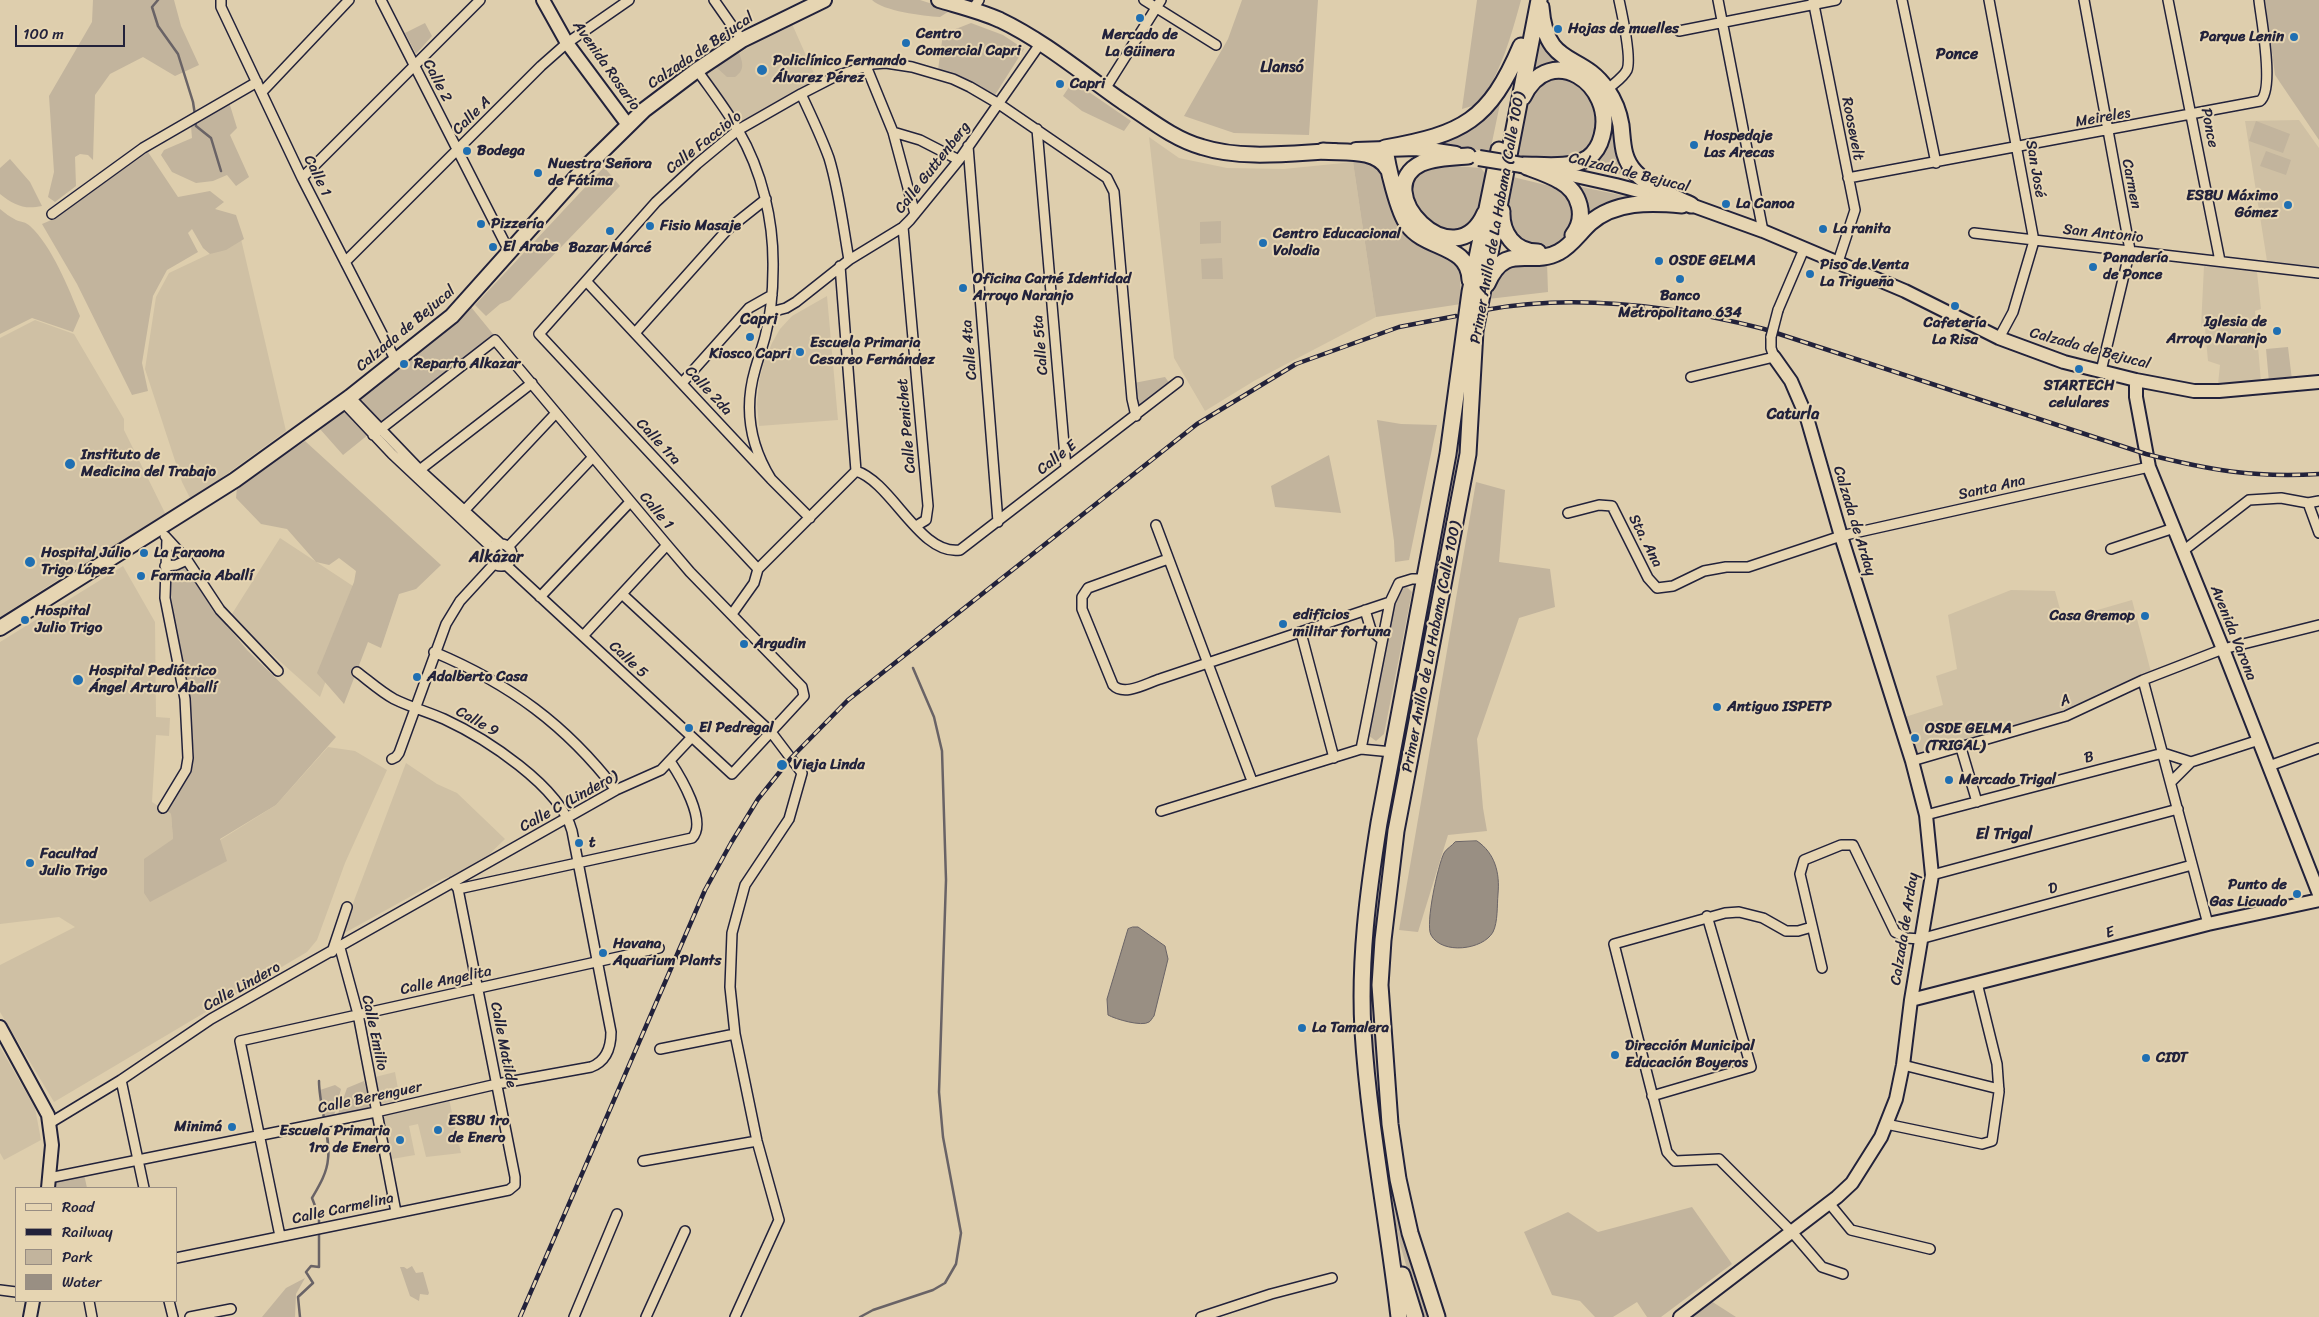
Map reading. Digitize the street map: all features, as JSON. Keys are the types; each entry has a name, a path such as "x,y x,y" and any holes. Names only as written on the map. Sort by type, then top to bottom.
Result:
{"highway":[{"name":"Primer Anillo de La Habana (Calle 100)","path":"1389,1233 1371,1125 1363,1030 1364,943 1370,883 1392,752 1448,454 1489,202 1529,0"},
{"name":"Primer Anillo de La Habana (Calle 100)","path":"1437,1317 1410,1233 1398,1179 1390,1124 1382,1030 1382,958 1396,831 1468,454 1475,331 1475,296 1503,188 1540,0"},
{"path":"1540,0 1543,25 1551,45 1569,60 1592,73 1607,90 1619,115 1624,154 1630,166 1656,188 1691,205"},
{"path":"1475,296 1469,270 1462,258 1452,250 1429,242 1407,224 1388,168 1385,148 1440,136 1470,120 1497,95 1508,77 1521,46"},
{"path":"1513,130 1526,91 1534,81 1547,72 1562,70 1576,74 1592,87 1602,104 1604,120 1602,138 1596,150 1589,157 1570,164 1523,165"},
{"path":"1324,151 1373,156 1383,161 1388,168"},
{"path":"1473,157 1436,159 1416,166 1405,183 1404,194 1408,205 1424,228 1437,234 1453,237 1461,236 1473,229 1483,216 1489,202"},
{"path":"1503,188 1503,226 1510,240 1519,248 1531,252 1551,250 1571,237 1576,230 1580,218 1579,204 1574,193 1561,181 1523,165"},
{"path":"1475,296 1500,265 1513,258 1546,256 1559,252 1594,220 1608,212 1635,204 1691,205"},
{"path":"1389,1233 1399,1317"},
{"path":"1389,1233 1415,1317"}],"main road":[{"name":"Calzada de Bejucal","path":"0,628 164,533 271,456 396,361 452,316 579,174 655,101 742,40 824,0"},
{"name":"Calzada de Bejucal","path":"938,0 976,5 1040,44 1174,135 1200,147 1243,153 1416,148 1523,165"}],"street":[{"path":"262,92 348,0"},
{"name":"Calle 2","path":"381,0 510,253"},
{"path":"302,178 480,0"},
{"name":"Avenida Rosario","path":"544,0 567,43 628,125"},
{"name":"Calle A","path":"345,262 567,43 629,0"},
{"path":"714,0 742,40"},
{"path":"1144,0 1159,4 1216,45"},
{"path":"1607,90 1624,74 1627,67 1624,25 1619,0"},
{"path":"1718,0 1762,231"},
{"path":"1679,31 1813,2 1836,0"},
{"path":"1902,0 1936,162"},
{"name":"San José","path":"1990,0 2034,241 2013,312 1999,338"},
{"name":"Carmen","path":"2084,0 2130,250 2101,371"},
{"name":"Ponce","path":"2168,0 2220,261"},
{"name":"Meireles","path":"1848,178 2260,101 2264,98 2268,80 2259,0"},
{"name":"Calle 1","path":"223,2 257,82 302,178 396,361"},
{"name":"Roosevelt","path":"1813,2 1855,210 1838,262"},
{"path":"1105,89 1159,4"},
{"name":"Calle Guttenberg","path":"771,312 786,308 796,302 840,266 903,227 959,160 1040,44"},
{"name":"Calle Facciolo","path":"539,334 656,202 697,164 738,130 800,94 836,76 866,66 886,63 934,73 970,87 999,104 1103,174 1112,186 1132,399 1136,416"},
{"path":"866,66 893,132 915,214"},
{"path":"698,70 738,130 753,161 766,199 773,250 771,312 751,386 749,411 754,446 761,464 771,479"},
{"path":"52,214 143,148 257,82"},
{"path":"800,94 829,158 837,189 849,260"},
{"name":"Calle 5ta","path":"1036,129 1066,468"},
{"path":"893,132 920,140 959,160"},
{"name":"Calle 4ta","path":"968,146 998,522"},
{"name":"Calzada de Bejucal","path":"1523,165 1625,187 1691,205 1838,262 1905,291 2029,351 2101,371 2194,391 2219,391 2319,382"},
{"path":"635,333 728,230 766,199"},
{"name":"Calle Penichet","path":"903,227 928,506 926,520 916,526"},
{"name":"San Antonio","path":"1974,233 2319,272"},
{"path":"1691,377 1774,357 1770,348 1778,310 1804,249"},
{"path":"732,614 754,583 758,569 856,471 840,266"},
{"name":"Calle 2da","path":"586,281 771,479 810,518"},
{"path":"682,383 749,308 772,295"},
{"name":"Calle 1ra","path":"539,334 758,569"},
{"name":"Calle 1","path":"376,432 494,340 667,545 802,687 804,696 771,732"},
{"name":"Calzada de Arday","path":"1680,1317 1792,1232 1852,1183 1881,1137 1896,1099 1903,1065 1920,939 1932,875 1926,815 1912,762 1800,398 1774,357"},
{"name":"Avenida Varona","path":"2136,380 2138,407 2149,467 2258,740 2315,871 2319,894"},
{"name":"Calle E","path":"916,526 936,543 950,551 964,549 1178,382"},
{"path":"417,472 532,383"},
{"path":"346,399 376,432 462,514 492,548"},
{"path":"462,514 556,413"},
{"path":"492,548 505,546 593,457"},
{"name":"Santa Ana","path":"1841,536 2149,467"},
{"path":"856,471 873,480 916,526"},
{"path":"2183,551 2250,500 2282,498 2308,503 2319,501"},
{"path":"540,597 630,502"},
{"path":"2308,503 2319,533"},
{"name":"Sta. Ana","path":"1568,513 1599,505 1612,506 1648,578 1657,588 1673,586 1704,571 1726,567 1748,567 1841,536"},
{"path":"462,514 505,546 511,556 506,564 500,566 494,564 490,558 492,548"},
{"path":"1156,525 1252,781"},
{"path":"2111,548 2174,528"},
{"path":"164,533 187,560 220,610 278,671"},
{"path":"163,808 186,770 188,758 185,699 165,598 164,533"},
{"path":"583,636 667,545"},
{"path":"1168,559 1088,588 1082,596 1082,609 1113,685 1118,690 1125,690 1390,602"},
{"path":"165,566 176,566 187,560"},
{"path":"395,756 415,707 434,652 452,613 494,564"},
{"name":"Calle 5","path":"506,564 691,738 732,774 771,732"},
{"path":"1361,749 1390,602 1399,582 1424,579"},
{"path":"622,594 771,732 802,773 789,818 745,885 732,933 730,987 735,1034 757,1142 779,1220 735,1317"},
{"path":"1365,610 1371,630 1382,640"},
{"name":"A","path":"1912,762 2066,716 2143,680 2223,649 2319,625"},
{"path":"1301,633 1334,758"},
{"path":"434,652 469,667 522,697 580,746 616,790"},
{"name":"Calle 9","path":"357,672 388,696 462,728 495,748 540,784 567,818"},
{"path":"2143,680 2208,924"},
{"name":"Calle C (Lindero)","path":"456,886 616,790 656,773 691,738"},
{"path":"2171,782 2191,762 2258,740"},
{"path":"1961,748 1977,802"},
{"path":"2269,766 2319,748"},
{"path":"1161,811 1252,781 1361,749 1392,752"},
{"path":"2163,753 2191,762"},
{"name":"B","path":"1926,815 2163,753"},
{"path":"456,886 578,864 688,840 696,832 696,822 686,786 670,760"},
{"path":"1932,875 2178,809"},
{"path":"567,818 598,961"},
{"path":"1822,968 1800,874 1804,860 1841,845 1853,845 1895,932 1906,938 1920,939"},
{"name":"D","path":"1920,939 2192,865"},
{"name":"Calle Lindero","path":"50,1123 121,1080 211,1019 456,886"},
{"name":"Calle Matilde","path":"456,886 497,1084 515,1177 514,1185"},
{"name":"E","path":"1911,1000 2208,924 2319,900"},
{"path":"336,950 347,907"},
{"path":"1812,927 1798,931 1786,931 1762,918 1739,912 1707,916 1614,944 1667,1152 1675,1161 1719,1159 1792,1232 1822,1267 1843,1274"},
{"path":"1652,1096 1751,1067 1707,916"},
{"name":"Calle Angelita","path":"259,1136 240,1041 658,948"},
{"name":"Calle Emilio","path":"336,950 358,1014 396,1212"},
{"name":"Calle Berenguer","path":"48,1183 139,1161 376,1112 497,1084 591,1067 606,1056 611,1032 598,961"},
{"path":"1886,1124 1982,1144 1992,1141 1999,1089 1997,1064 1977,984"},
{"path":"0,1027 43,1105 50,1123 52,1145 48,1183"},
{"path":"660,1049 735,1034"},
{"path":"1903,1065 1999,1089"},
{"path":"121,1080 144,1187"},
{"path":"259,1136 280,1236"},
{"path":"643,1161 757,1142"},
{"name":"Calle Carmelina","path":"178,1258 509,1190 514,1185"},
{"path":"1829,1203 1851,1230 1930,1249"},
{"path":"574,1317 617,1214"},
{"path":"646,1317 685,1231"},
{"path":"1201,1317 1271,1294 1332,1278"},
{"path":"0,1290 15,1292"},
{"path":"30,1317 33,1302"},
{"path":"88,1302 92,1317"},
{"path":"168,1302 173,1317"},
{"path":"190,1317 231,1309"}],"shaded area":[{"name":"Policlínico Fernando Álvarez Pérez","path":"792,24 817,80 741,123 707,74 774,31"},
{"name":"ESBU Máximo Gómez","path":"2299,120 2319,148 2319,267 2267,261 2245,121"},
{"name":"Centro Educacional Volodia","path":"1149,137 1179,158 1227,168 1284,169 1353,162 1376,317 1254,381 1205,411 1174,358"},
{"path":"241,239 286,431 191,500 182,482 145,369 156,297 169,273"},
{"path":"2204,266 2257,272 2261,309 2255,311 2261,382 2218,384 2220,365 2208,361 2205,328 2201,327"},
{"name":"Escuela Primaria Cesareo Fernández","path":"827,296 838,420 759,426 757,404 759,382 764,362 772,343 780,329 792,316"},
{"name":"Instituto de Medicina del Trabajo","path":"35,320 74,334 124,419 124,430 166,515 70,572 0,617 0,338"},
{"path":"280,538 359,590 320,697 230,617"},
{"path":"123,566 155,622 156,717 170,718 169,736 156,735 152,802 171,814 173,839 220,840 276,805 328,747 355,751 387,770 345,863 317,940 307,952 54,1102 0,1012 0,965 75,927 59,917 0,924 0,642"},
{"path":"2011,590 2055,591 2063,620 2132,600 2151,672 2059,712 1915,755 1905,717 1943,705 1936,676 1957,669 1948,615"},
{"path":"406,763 437,784 457,793 505,839 474,869 442,879 341,935"},
{"path":"0,1047 35,1108 41,1140 4,1160 0,1153"},
{"path":"395,1072 400,1100 380,1104 375,1077"},
{"name":"ESBU 1ro de Enero","path":"449,1099 461,1153 426,1157 418,1124 409,1126 415,1155 392,1159 383,1115"}],"green space":[{"path":"93,0 174,0 181,26 199,65 175,76 143,57 110,74 95,95 93,160 88,155 80,154 75,157 76,186 55,202 48,197 54,172 49,96 92,22"},
{"path":"872,0 920,0 951,10 940,17 924,15 894,10 877,4"},
{"path":"1242,0 1318,0 1309,135 1234,133 1184,116 1228,39"},
{"path":"1477,0 1521,0 1509,41 1487,92 1479,104 1462,109"},
{"name":"Parque Lenin","path":"2265,0 2319,0 2319,140 2275,75"},
{"path":"425,23 432,36 416,54 405,33"},
{"path":"971,23 1003,35 1024,49 995,95 965,79 938,70 943,34"},
{"path":"1540,27 1599,84 1637,178 1585,166 1604,146 1586,76 1531,80"},
{"path":"739,53 742,69 735,77 727,77 716,67"},
{"path":"1547,78 1563,79 1574,83 1588,97 1595,117 1593,148 1577,158 1533,160 1511,156 1527,95"},
{"path":"1073,81 1131,121 1124,131 1082,111 1063,96"},
{"path":"1501,99 1490,152 1438,143"},
{"path":"229,102 237,128 230,135 249,177 236,186 227,175 213,181 196,183 172,172 161,155 164,150 192,138 191,126"},
{"path":"2256,121 2290,134 2283,153 2249,141"},
{"path":"2266,151 2291,160 2286,175 2260,166"},
{"path":"148,152 178,197 210,191 224,202 215,209 236,215 244,239 226,250 210,254 203,248 192,229 188,233 198,252 167,270 153,296 142,363 148,391 132,395 77,284 42,224 56,218"},
{"path":"10,159 30,182 42,206 19,206 0,194 0,168"},
{"path":"1353,162 1371,162 1376,164 1460,269 1461,304 1376,317"},
{"path":"1441,165 1481,168 1487,176 1479,211 1467,229 1445,233 1413,208 1410,181 1423,167"},
{"path":"604,167 620,186 510,300 500,304 486,316 475,305"},
{"path":"1513,177 1558,188 1573,200 1573,229 1552,245 1540,247 1525,246 1506,222"},
{"path":"1572,185 1635,198 1583,224"},
{"path":"0,209 14,219 30,226 53,256 80,316 73,332 32,318 0,334"},
{"path":"1221,221 1221,243 1200,244 1200,222"},
{"path":"1222,258 1223,279 1202,279 1201,259"},
{"path":"1547,262 1548,292 1488,299 1498,280 1510,269 1526,264"},
{"path":"471,307 493,334 343,455 320,429 404,364"},
{"path":"2288,347 2292,380 2269,382 2266,349"},
{"path":"1469,353 1461,439 1408,735 1376,1006 1379,1077 1384,1125 1430,1317 1421,1317 1400,1244 1388,1188 1374,1078 1370,963 1376,897 1389,797"},
{"path":"1165,377 1170,384 1137,408 1134,383"},
{"path":"1377,420 1401,424 1437,425 1409,560 1395,562 1394,541"},
{"path":"305,441 441,565 416,589 399,594 381,648 368,642 344,704 317,673 354,582 356,571 339,558 329,565 316,562 287,529 261,524 236,498 237,487"},
{"path":"1329,455 1341,513 1275,507 1271,486"},
{"path":"1476,482 1505,490 1499,562 1550,569 1555,607 1519,618 1477,739 1487,831 1448,835 1418,932 1399,930"},
{"path":"184,565 209,604 247,650 336,737 276,805 220,839 227,861 150,902 144,893 144,859 173,839 171,814 163,808 190,769 194,752 168,574"},
{"path":"1406,586 1412,592 1384,734 1376,741 1368,735 1396,593"},
{"path":"364,1081 370,1103 368,1108 338,1114 347,1088"},
{"path":"335,1085 341,1089 334,1116 324,1118 320,1090"},
{"path":"84,1174 87,1187 50,1187 51,1181"},
{"path":"1692,1207 1732,1264 1661,1317 1647,1317 1637,1302 1613,1317 1595,1317 1580,1301 1552,1295 1524,1232 1568,1212 1598,1232"},
{"path":"412,1266 416,1273 423,1272 429,1293 428,1295 420,1294 419,1301 410,1296 400,1267 407,1269"},
{"path":"305,1278 296,1294 295,1317 262,1317 286,1288"},
{"path":"1711,1301 1736,1317 1693,1317"}],"water":[{"path":"1477,841 1488,851 1497,871 1498,886 1495,928 1488,938 1481,943 1462,948 1444,946 1431,935 1430,929 1433,894 1441,860 1445,852 1455,842"},
{"path":"1138,927 1165,946 1168,959 1154,1016 1150,1022 1141,1024 1108,1015 1107,999 1128,929"}],"waterway":[{"path":"158,0 152,7 158,26 178,54 193,102 195,115"},
{"path":"195,121 196,126 211,138 221,171"},
{"path":"860,1317 873,1310 933,1290 945,1283 956,1264 961,1233 943,1137 939,1092 946,880 942,751 934,717 913,668"},
{"path":"319,1081 328,1151 324,1174 312,1198 319,1216 319,1226"},
{"path":"300,1317 298,1297 313,1283 306,1272 311,1266 319,1267 319,1232"}],"railway":[{"path":"1485,310 1520,305 1590,302 1625,304 1695,314 1764,329 2146,454 2211,468 2252,474 2319,474"},
{"path":"520,1317 705,890 758,799 791,758 848,700 1197,424 1296,364 1399,327 1456,316"}],"place":[{"name":"Mercado de La Güinera","path":"1140,18"},
{"name":"Hojas de muelles","path":"1558,29"},
{"name":"Parque Lenin","path":"2294,37"},
{"name":"Centro Comercial Capri","path":"906,43"},
{"name":"Policlínico Fernando Álvarez Pérez","path":"762,70"},
{"name":"Capri","path":"1060,84"},
{"name":"Hospedaje Las Arecas","path":"1694,145"},
{"name":"Bodega","path":"467,151"},
{"name":"Nuestra Señora de Fátima","path":"538,173"},
{"name":"La Canoa","path":"1726,204"},
{"name":"ESBU Máximo Gómez","path":"2288,205"},
{"name":"Pizzería","path":"481,224"},
{"name":"Fisio Masaje","path":"650,226"},
{"name":"La ranita","path":"1823,229"},
{"name":"Bazar Marcé","path":"610,231"},
{"name":"Centro Educacional Volodia","path":"1263,243"},
{"name":"El Arabe","path":"493,247"},
{"name":"OSDE GELMA","path":"1659,261"},
{"name":"Panadería de Ponce","path":"2093,267"},
{"name":"Piso de Venta La Trigueña","path":"1810,274"},
{"name":"Banco Metropolitano 634","path":"1680,279"},
{"name":"Oficina Carné Identidad Arroyo Naranjo","path":"963,288"},
{"name":"Cafetería La Risa","path":"1955,306"},
{"name":"Iglesia de Arroyo Naranjo","path":"2277,331"},
{"name":"Kiosco Capri","path":"750,337"},
{"name":"Escuela Primaria Cesareo Fernández","path":"800,352"},
{"name":"Reparto Alkazar","path":"404,364"},
{"name":"STARTECH celulares","path":"2079,369"},
{"name":"Instituto de Medicina del Trabajo","path":"70,464"},
{"name":"La Faraona","path":"144,553"},
{"name":"Hospital Julio Trigo López","path":"30,562"},
{"name":"Farmacia Aballí","path":"141,576"},
{"name":"Casa Gremop","path":"2145,616"},
{"name":"Hospital Julio Trigo","path":"25,620"},
{"name":"edificios militar fortuna","path":"1283,624"},
{"name":"Argudin","path":"744,644"},
{"name":"Adalberto Casa","path":"417,677"},
{"name":"Hospital Pediátrico Ángel Arturo Aballí","path":"78,680"},
{"name":"Antiguo ISPETP","path":"1717,707"},
{"name":"El Pedregal","path":"689,728"},
{"name":"OSDE GELMA (TRIGAL)","path":"1915,738"},
{"name":"Vieja Linda","path":"782,765"},
{"name":"Mercado Trigal","path":"1949,780"},
{"name":"t","path":"579,843"},
{"name":"Facultad Julio Trigo","path":"30,863"},
{"name":"Punto de Gas Licuado","path":"2297,894"},
{"name":"Havana Aquarium Plants","path":"603,953"},
{"name":"La Tamalera","path":"1302,1028"},
{"name":"Dirección Municipal Educación Boyeros","path":"1615,1055"},
{"name":"CIDT","path":"2146,1058"},
{"name":"Minimá","path":"232,1127"},
{"name":"ESBU 1ro de Enero","path":"438,1130"},
{"name":"Escuela Primaria 1ro de Enero","path":"400,1140"}],"district":[{"name":"Ponce","path":"1957,55"},
{"name":"Llansó","path":"1282,68"},
{"name":"Capri","path":"759,320"},
{"name":"Caturla","path":"1793,415"},
{"name":"Alkázar","path":"496,558"},
{"name":"El Trigal","path":"2004,835"}]}
